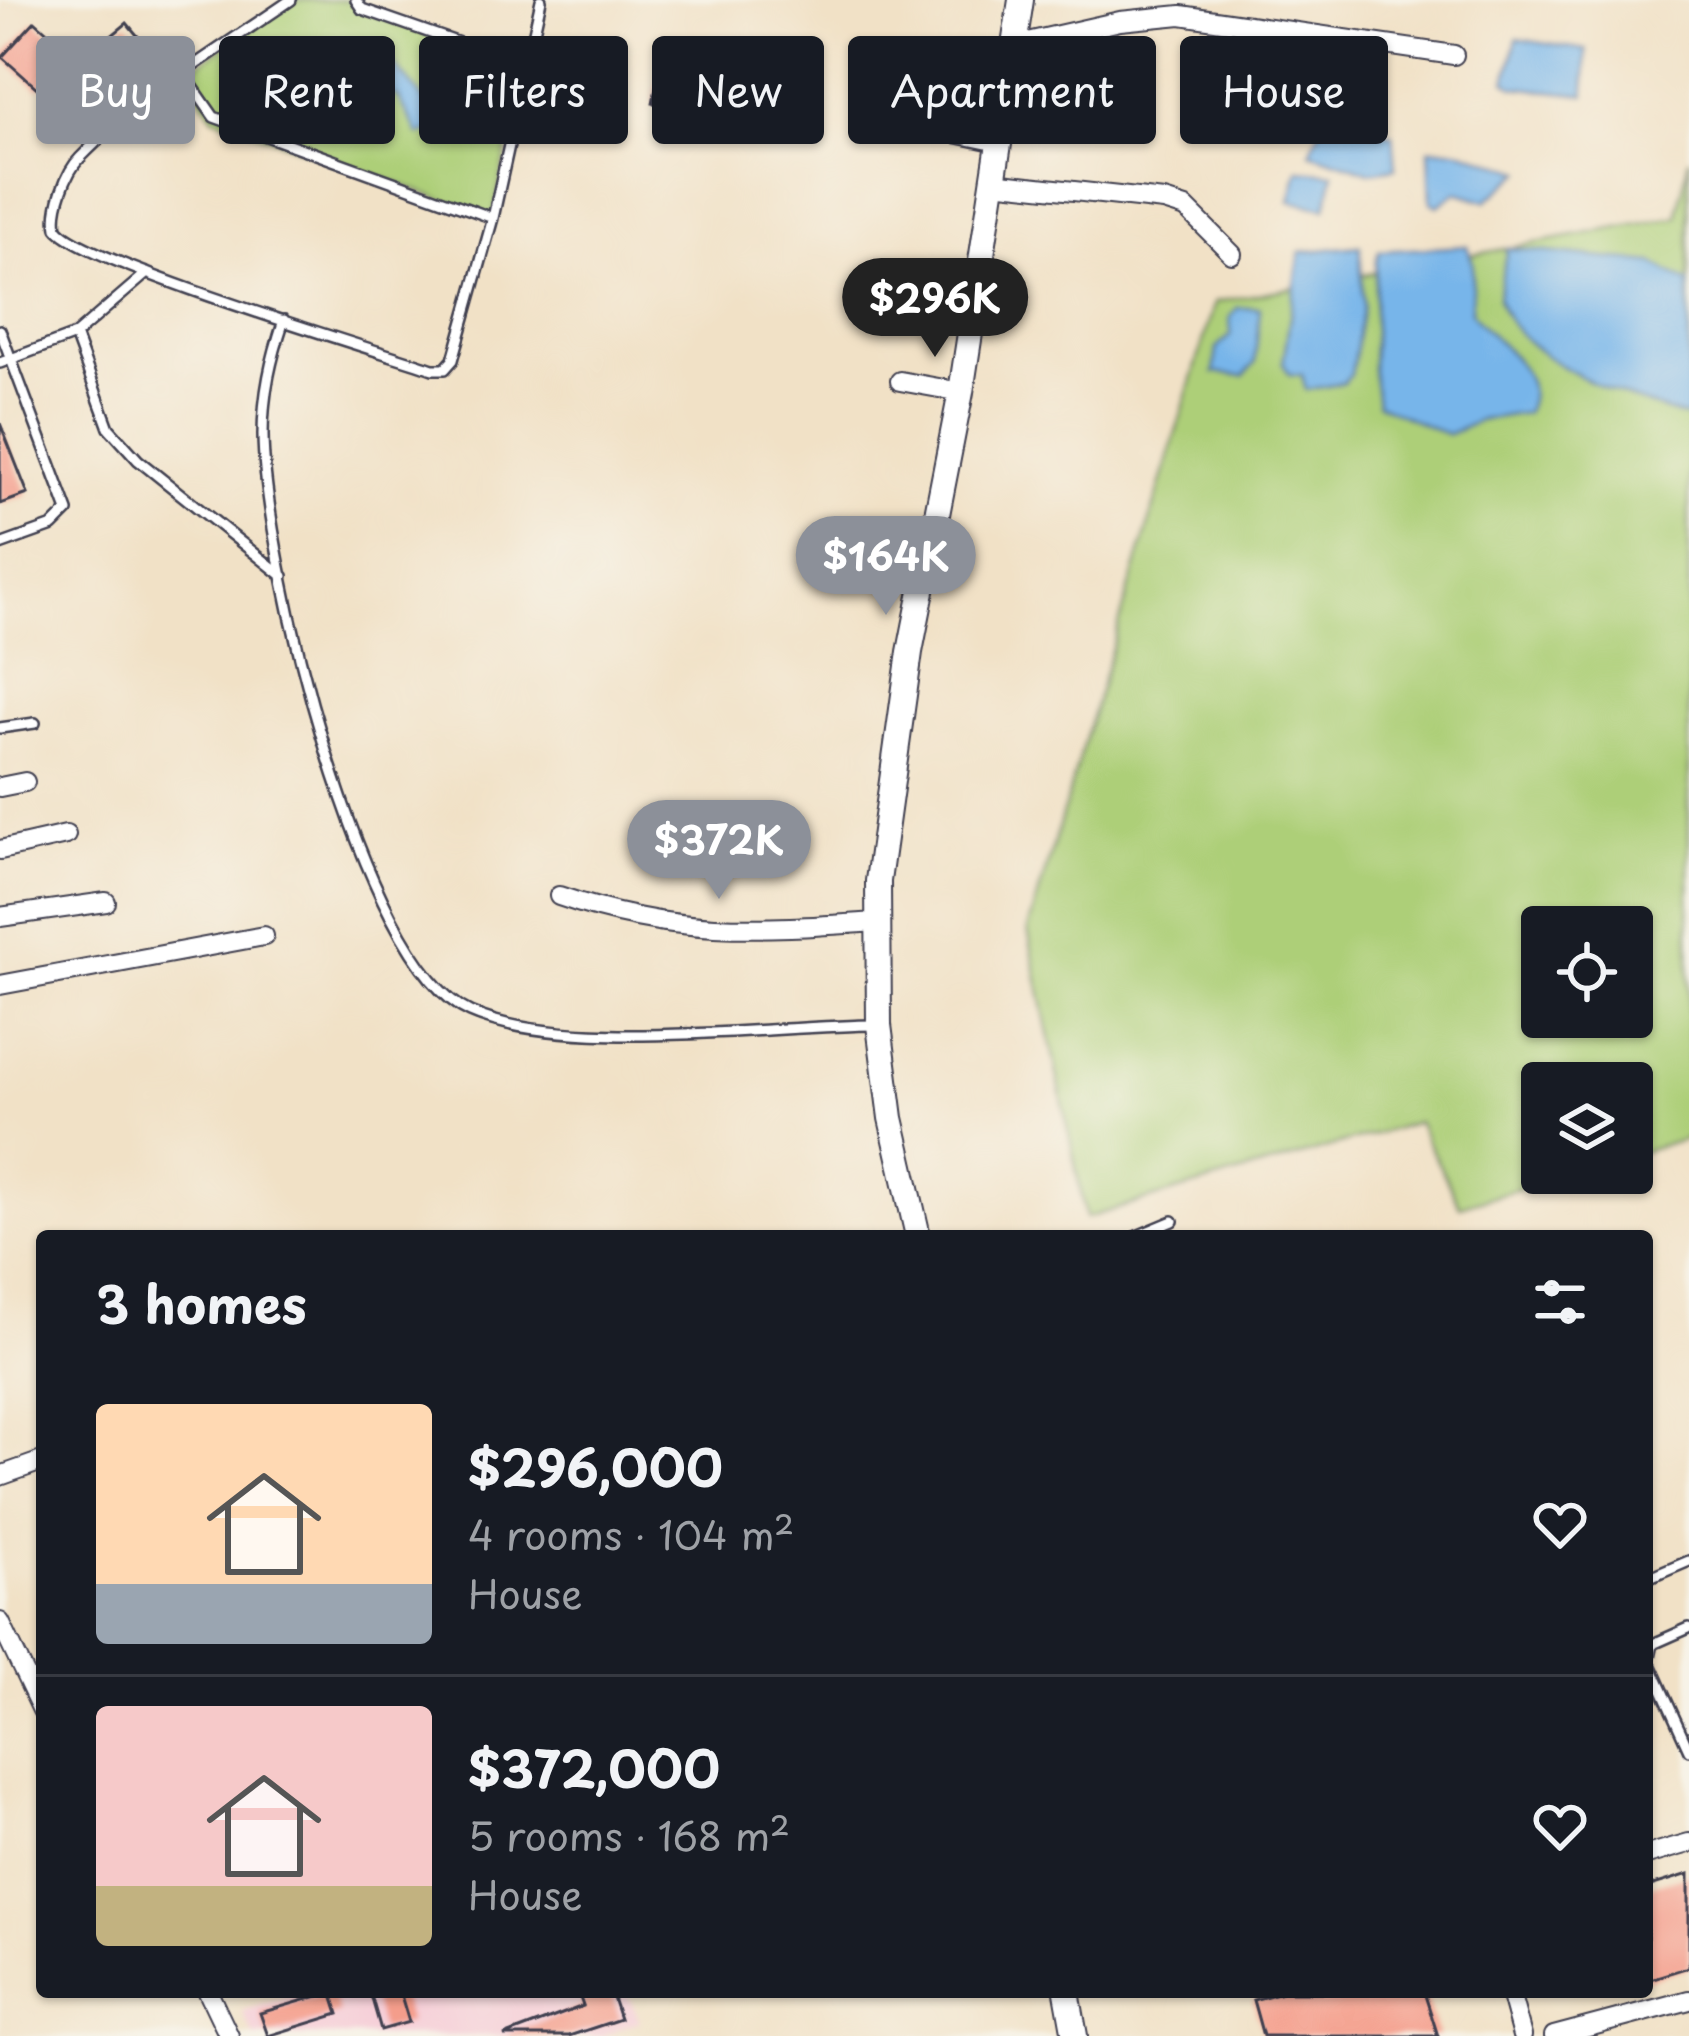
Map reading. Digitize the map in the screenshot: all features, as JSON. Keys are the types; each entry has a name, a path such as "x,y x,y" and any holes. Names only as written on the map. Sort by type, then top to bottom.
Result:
{"street":[{"path":"1016,36 1021,0"},
{"path":"1056,36 1120,21 1181,15 1454,56"},
{"path":"917,1230 891,1118 879,1025 876,922 910,652 961,392 998,144"},
{"path":"993,182 1164,201 1186,208 1232,254"},
{"path":"900,381 961,392"},
{"path":"0,787 26,782"},
{"path":"0,850 66,836"},
{"path":"560,896 611,914 680,928 750,930 876,922"},
{"path":"0,917 106,902"},
{"path":"0,985 264,936"},
{"path":"0,1476 36,1463"},
{"path":"0,1622 36,1697"},
{"path":"1653,1853 1689,1844"},
{"path":"211,1998 229,2036"},
{"path":"1068,1998 1075,2036"},
{"path":"1512,1998 1522,2036"},
{"path":"1554,2036 1689,2000"}],"lane":[{"path":"195,66 291,0"},
{"path":"356,0 362,9 439,36"},
{"path":"532,36 541,0"},
{"path":"195,90 214,117 493,218"},
{"path":"97,144 76,161 56,208 57,227 70,242 284,320 445,369 453,360 509,144"},
{"path":"986,144 998,147"},
{"path":"5,361 75,335 147,273"},
{"path":"284,320 270,360 263,440 283,576 320,731 374,880 428,975 465,1010 539,1031 879,1025"},
{"path":"0,330 5,361 68,511 53,526 0,545"},
{"path":"75,335 109,428 138,460 283,576"},
{"path":"0,728 35,723"},
{"path":"1151,1230 1173,1221"},
{"path":"1653,1576 1689,1561"},
{"path":"1653,1644 1689,1628"},
{"path":"1653,1673 1689,1750"}],"shaded area":[{"path":"284,1998 630,1998 640,2021 601,2036 254,2036 242,2011"}],"green space":[{"path":"291,0 356,0 362,9 439,36 419,36 419,144 509,144 493,218 289,144 395,144 395,36 239,36"},
{"path":"219,50 219,119 195,90 195,66"},
{"path":"1689,158 1689,1138 1653,1149 1653,1062 1521,1062 1521,1188 1460,1206 1417,1122 1086,1218 1028,930 1215,302 1677,217"}],"water":[{"path":"1517,39 1586,50 1585,95 1514,87 1506,81"},
{"path":"395,66 419,94 419,135 398,97"},
{"path":"1388,133 1393,134 1396,168 1370,172 1310,152 1314,144 1388,144"},
{"path":"1429,149 1457,149 1523,171 1486,201 1456,192 1438,206 1431,202"},
{"path":"1298,170 1334,173 1326,208 1290,201"},
{"path":"1360,246 1363,305 1351,375 1343,383 1306,390 1302,375 1289,374 1283,363 1300,252"},
{"path":"1467,246 1473,263 1471,312 1524,371 1530,398 1525,413 1480,420 1448,435 1377,404 1372,369 1376,262 1379,251"},
{"path":"1507,248 1653,263 1689,283 1689,418 1608,390 1528,342 1498,298"},
{"path":"1237,308 1260,308 1255,363 1244,376 1214,373 1217,348 1231,335 1230,318"}],"building":[{"path":"35,21 52,36 36,36 36,87 2,57"},
{"path":"127,23 138,36 111,36"},
{"path":"0,423 28,494 0,504"},
{"path":"1689,1874 1689,1967 1653,1978 1653,1885"},
{"path":"311,1998 334,1998 339,2014 268,2036 260,2013"},
{"path":"372,1998 402,1998 409,2022 381,2030"},
{"path":"580,1998 613,1998 620,2019 569,2036 504,2036 583,2006"},
{"path":"1426,1998 1438,2036 1263,2036 1253,2000"}]}
